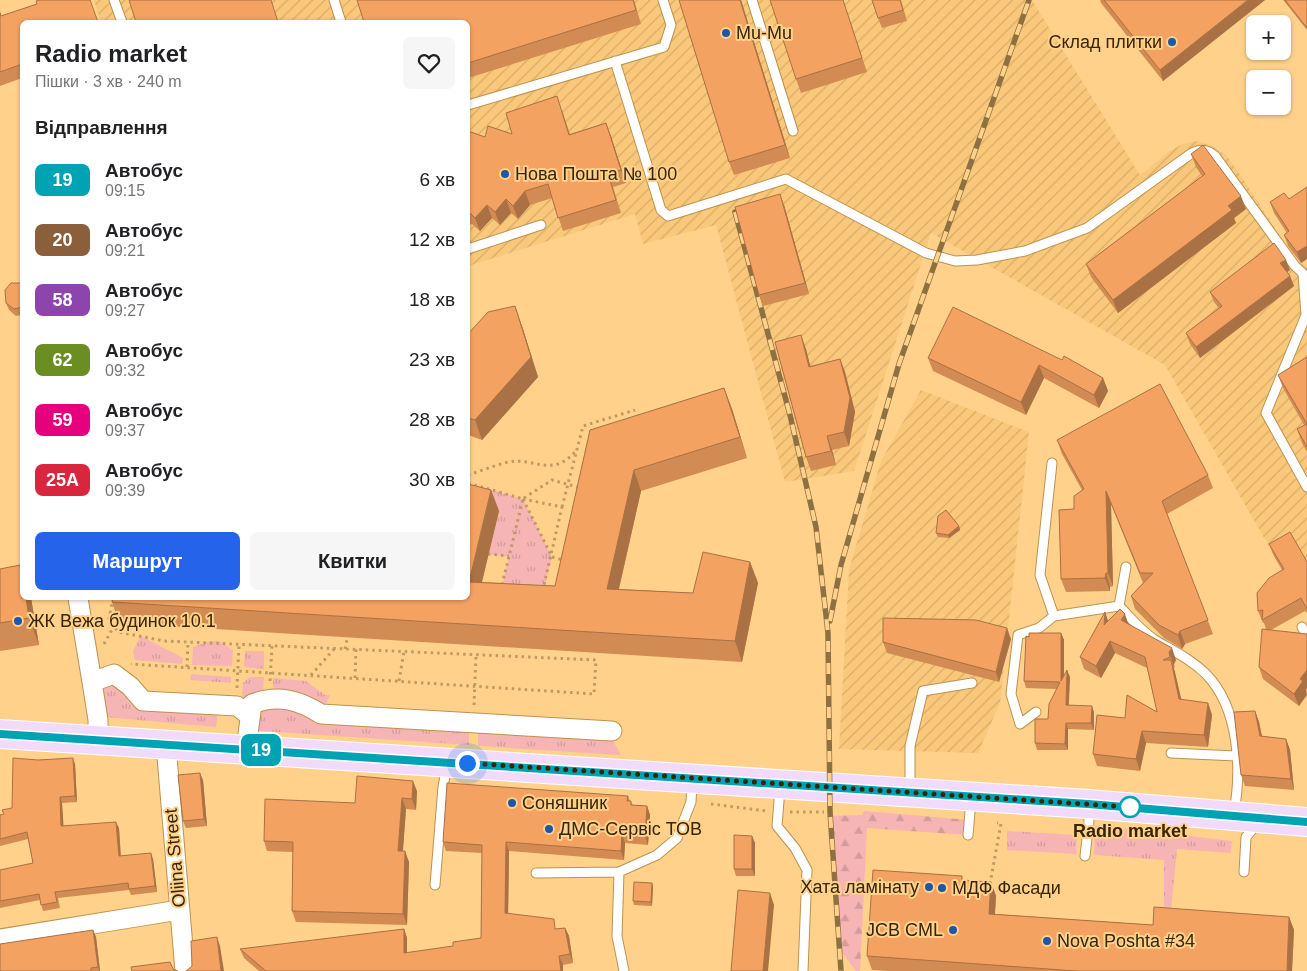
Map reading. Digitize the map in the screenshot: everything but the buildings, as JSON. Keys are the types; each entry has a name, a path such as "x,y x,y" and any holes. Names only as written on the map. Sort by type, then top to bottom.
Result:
{"main road":[{"path":"0,734 1088,804 1307,822"}],"street":[{"path":"78,600 98,720 98,740"},
{"path":"92,682 114,674 130,686 143,701 237,706 250,716"},
{"path":"246,749 252,704 269,699 302,701 321,714 612,731"},
{"name":"Oliina Street","path":"166,745 185,971"},
{"path":"0,939 179,910"}],"lane":[{"path":"114,0 121,20"},
{"path":"334,0 339,20"},
{"path":"470,104 664,47 671,25 663,0"},
{"path":"752,0 793,132"},
{"path":"615,61 661,210 668,216 786,180 926,253 955,261 977,260 1025,251 1087,228 1192,152 1200,149 1208,151 1215,156 1305,275 1306,315 1266,413 1307,487"},
{"path":"470,248 541,225"},
{"path":"1052,463 1040,575 1054,616"},
{"path":"1118,606 1126,567"},
{"path":"1036,712 1020,724 1011,694 1018,635 1038,628 1054,616 1118,606"},
{"path":"1118,606 1154,639 1179,652 1207,675 1231,712 1236,756 1237,798 1234,815"},
{"path":"1302,627 1307,636"},
{"path":"910,794 910,746 923,691 972,683"},
{"path":"1171,753 1236,756"},
{"path":"435,885 443,787 448,762"},
{"path":"536,873 619,872 657,855 677,838 691,802 692,778"},
{"path":"780,785 777,826 795,848 807,870 803,971"},
{"path":"968,836 971,797"},
{"path":"1085,856 1089,821 1088,804"},
{"path":"1244,872 1246,837 1252,828 1265,818"},
{"path":"619,872 617,936 624,971"}],"path":[{"path":"543,591 567,484 583,426 634,410"},
{"path":"470,474 510,461 551,466 569,459 576,450"},
{"path":"501,590 523,499 552,480 588,490"},
{"path":"470,483 523,499 562,507"},
{"path":"523,499 552,557 566,561"},
{"path":"488,554 509,556"},
{"path":"113,600 109,619 118,632 164,641 596,660 594,694 128,663"},
{"path":"345,649 347,639"},
{"path":"187,667 188,642"},
{"path":"269,699 272,646"},
{"path":"311,675 335,648"},
{"path":"355,678 356,650"},
{"path":"399,681 404,652"},
{"path":"474,724 476,655"},
{"path":"990,886 1001,823"}],"shaded area":[{"path":"94,0 1032,0 1140,175 1171,150 1183,144 1197,141 1211,145 1226,155 1297,262 1307,265 1307,613 1165,365 931,233 854,471 785,482 716,225 643,244 635,214 470,265 470,20 100,20"},
{"path":"921,390 1029,432 1000,703 978,753 839,749 849,570 881,461"}],"green space":[{"path":"470,484 523,499 552,557 541,600 499,598 509,557 488,554 499,511 470,504"},
{"path":"141,636 183,658 182,664 135,660 133,651"},
{"path":"210,641 219,641 233,650 232,666 192,665 193,647"},
{"path":"245,651 264,651 264,669 244,667"},
{"path":"191,674 231,677 231,683 190,680"},
{"path":"250,677 264,677 263,693 253,693 242,698 243,683"},
{"path":"273,678 306,681 325,695 330,695 324,708 273,695"},
{"path":"113,679 142,708 218,712 216,727 105,717 101,689"},
{"path":"252,704 321,714 469,724 469,745 248,730"},
{"path":"478,724 607,730 621,755 478,746"},
{"path":"864,811 970,820 968,835 867,828 860,971 856,971 841,951 830,816 862,815"},
{"path":"1095,825 1232,841 1231,853 1177,849 1171,910 1164,910 1164,860 1094,855"},
{"path":"1007,831 1077,835 1076,854 1007,850"}],"railway":[{"path":"830,621 841,565 899,364 1029,0"},
{"path":"735,212 790,415 816,527 828,633 830,812 841,971"}],"bus line":[{"name":"19","path":"0,734 1088,804 1307,822"}],"place":[{"name":"Mu-Mu","path":"726,33"},
{"name":"Склад плитки","path":"1172,42"},
{"name":"Нова Пошта № 100","path":"505,174"},
{"name":"ЖК Вежа будинок 10.1","path":"18,621"},
{"name":"Соняшник","path":"512,803"},
{"name":"Radio market","path":"1130,807"},
{"name":"ДМС-Сервіс ТОВ","path":"549,829"},
{"name":"Хата ламінату","path":"929,887"},
{"name":"МДФ Фасади","path":"942,888"},
{"name":"JCB CML","path":"953,930"},
{"name":"Nova Poshta #34","path":"1047,941"}],"route":[{"path":"467,763 910,794 1130,807"}]}
